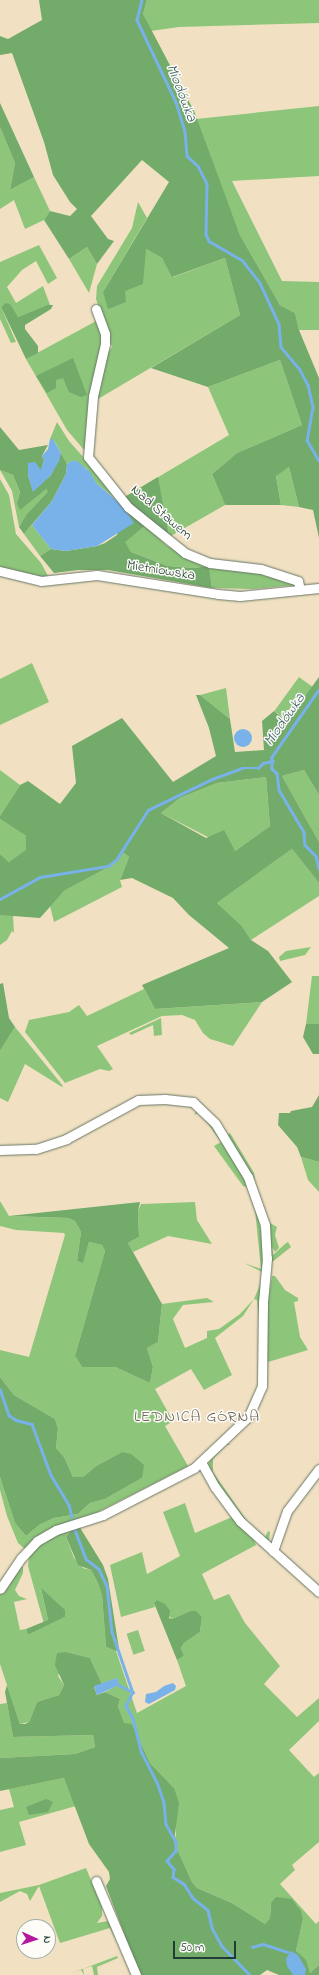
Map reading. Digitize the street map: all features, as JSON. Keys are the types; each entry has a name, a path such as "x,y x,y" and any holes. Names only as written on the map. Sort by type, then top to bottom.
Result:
{"street":[{"name":"Nad Stawem","path":"96,309 105,334 105,344 93,396 88,456 128,507 184,553 210,563 261,569 298,581 300,590"},
{"name":"Mietniowska","path":"0,571 41,581 98,575 218,594 240,596 319,588"},
{"path":"0,1150 36,1149 66,1139 138,1100 165,1098 193,1102 219,1129 248,1177 265,1225 267,1258 262,1315 263,1376 260,1394 248,1417 201,1462 103,1515 56,1530 37,1541 21,1558 0,1589"},
{"path":"201,1462 215,1487 240,1521 319,1592"},
{"path":"273,1551 287,1511 319,1469"},
{"path":"96,1880 136,1975"}],"green space":[{"path":"39,0 147,0 143,14 194,111 240,235 280,305 295,313 299,330 319,378 319,538 313,510 299,507 289,467 276,476 281,505 225,505 212,474 237,453 302,425 280,360 208,387 151,368 240,315 225,258 172,277 162,258 146,249 143,284 125,291 126,302 108,309 103,292 169,182 142,160 91,216 108,239 114,241 97,264 87,247 69,259 44,220 50,211 70,216 77,209 70,202 53,175 44,142 12,53 0,55 0,36 8,39 42,20"},
{"path":"147,0 319,0 319,23 179,27 151,31 143,14"},
{"path":"0,103 34,177 10,190 15,163 0,127"},
{"path":"319,106 319,176 232,181 282,281 319,282 319,330 299,330 295,313 280,305 240,235 196,119"},
{"path":"0,127 15,163 10,190 34,177 50,211 44,220 25,229 14,200 0,209"},
{"path":"138,202 147,218 103,292 125,291 146,249 162,258 173,277 225,258 240,315 98,399 106,356 112,347 96,299 97,286 132,228"},
{"path":"39,245 57,278 48,284 36,261 22,270 7,287 16,303 43,286 50,305 18,317 5,303 1,307 16,342 11,343 0,319 0,262"},
{"path":"87,247 97,264 89,293 69,259"},
{"path":"5,303 10,304 18,317 48,305 53,305 51,309 25,325 25,329 38,346 38,353 26,359 1,307"},
{"path":"98,320 102,334 85,451 67,430 26,359"},
{"path":"73,358 87,395 81,397 69,392 63,378 56,380 56,388 47,393 36,376"},
{"path":"280,360 302,425 237,453 212,474 225,505 169,537 123,498 229,435 208,387"},
{"path":"57,422 69,441 133,513 96,483 86,468 71,461 67,464 55,442 50,439"},
{"path":"0,427 19,450 48,445 42,456 44,460 41,471 28,475 33,491 51,475 61,453 67,464 66,474 52,501 24,534 19,527 26,515 48,492 46,489 20,510 17,503 20,492 13,475 0,470"},
{"path":"289,467 299,507 281,505 276,475"},
{"path":"0,470 13,475 20,492 17,503 46,489 49,492 26,515 19,527 12,491"},
{"path":"158,477 169,537 123,498"},
{"path":"0,479 9,495 16,534 41,563 48,576 39,578 0,568"},
{"path":"122,505 146,525 125,542 131,552 168,566 194,568 209,566 212,588 108,570 78,570 54,573 40,556 51,549 66,551 97,546 105,543 117,535"},
{"path":"32,525 51,549 40,556 24,534"},
{"path":"146,525 166,545 191,560 247,570 295,582 294,585 253,589 212,588 209,566 194,568 168,566 131,552 124,542"},
{"path":"32,663 49,702 0,725 0,679"},
{"path":"299,677 313,687 288,721 274,711"},
{"path":"319,677 319,795 304,770 282,776 319,842 319,883 292,849 217,903 242,926 251,940 268,951 292,982 262,1002 155,1009 142,985 229,948 189,915 173,898 132,878 120,880 129,857 124,853 114,864 64,891 40,918 0,915 0,854 9,862 26,850 26,836 0,819 0,816 20,785 28,781 60,804 76,783 72,746 122,718 173,782 216,756 209,728 196,695 200,695 230,719 235,752 264,750 262,721 274,711 287,721","holes":["266,777 270,826 235,851 224,830 206,838 161,813 180,798 217,783"]},
{"path":"226,688 230,719 200,695"},
{"path":"0,770 20,785 0,816"},
{"path":"304,770 319,795 319,842 282,776"},
{"path":"266,777 270,826 235,851 161,813 180,798 217,783"},
{"path":"0,819 26,836 26,851 9,862 0,854"},
{"path":"292,849 319,883 319,896 251,940 242,926 217,903"},
{"path":"124,853 129,857 120,880 122,887 54,922 50,906 64,891 114,864"},
{"path":"0,915 13,915 14,933 12,931 7,940 0,945"},
{"path":"311,947 305,955 280,961 279,957 286,951"},
{"path":"312,976 319,976 319,1024 306,1024"},
{"path":"3,983 9,1018 15,1027 0,1051 0,984"},
{"path":"144,989 155,1009 262,1002 233,1046 210,1039 203,1033 195,1020 182,1015 162,1016 97,1046 113,1069 109,1071 100,1069 65,1083 25,1032 29,1020 69,1012 79,1005 87,1016"},
{"path":"161,1018 162,1035 154,1036 153,1025 131,1035 129,1033"},
{"path":"306,1024 319,1024 319,1054 313,1054 303,1037"},
{"path":"15,1027 63,1086 62,1087 25,1064 8,1102 0,1098 0,1051"},
{"path":"319,1095 319,1162 301,1157 297,1147 278,1125 279,1113 290,1113 291,1111 312,1107"},
{"path":"197,1110 212,1126 250,1188 243,1186 214,1146 221,1142 198,1113 194,1115"},
{"path":"230,1133 254,1173 255,1181 227,1135"},
{"path":"301,1157 319,1162 319,1192 308,1180"},
{"path":"0,1201 9,1216 68,1218 75,1221 81,1232 77,1261 83,1262 89,1242 102,1245 105,1251 75,1356 82,1367 115,1367 150,1383 153,1367 147,1348 158,1342 162,1304 207,1298 214,1302 183,1305 173,1319 185,1348 207,1338 207,1331 219,1329 240,1314 254,1299 243,1316 215,1338 232,1375 204,1390 191,1369 155,1389 173,1421 165,1426 188,1466 25,1549 18,1543 7,1516 0,1490 0,1477 15,1523 26,1536 39,1525 54,1518 78,1514 90,1503 105,1499 142,1478 122,1452 96,1466 83,1477 73,1477 64,1457 56,1448 58,1429 55,1419 14,1395 0,1377 0,1350 29,1357 65,1235 64,1233 16,1230 0,1226"},
{"path":"251,1201 257,1211 261,1232 265,1260 262,1272 244,1263 261,1269 255,1210"},
{"path":"140,1202 138,1211 139,1237 128,1243 162,1304 158,1342 147,1348 153,1367 150,1383 115,1367 82,1367 75,1356 105,1251 102,1245 89,1242 83,1263 77,1261 81,1232 75,1221 68,1218 9,1216"},
{"path":"195,1202 197,1220 212,1244 168,1236 133,1252 128,1243 139,1237 138,1211 141,1204"},
{"path":"270,1223 277,1227 275,1235 279,1248 275,1252 272,1247 273,1255 288,1242 291,1247 271,1263"},
{"path":"272,1276 275,1276 285,1290 298,1298 298,1301 294,1302 300,1337 308,1350 268,1362 268,1365 265,1321"},
{"path":"262,1280 259,1320 257,1300 254,1299"},
{"path":"0,1377 14,1395 55,1419 58,1429 56,1448 64,1457 73,1477 83,1477 96,1466 122,1452 131,1454 144,1465 142,1478 105,1499 90,1503 78,1514 54,1518 39,1525 26,1536 15,1523 0,1477"},
{"path":"226,1443 231,1445 226,1445 213,1459 213,1472 247,1521 265,1537 268,1531 270,1532 269,1541 242,1517 218,1486 208,1466 211,1457"},
{"path":"185,1503 195,1533 232,1517 254,1540 256,1545 202,1574 214,1600 229,1594 245,1623 280,1666 264,1684 297,1717 319,1698 319,1721 289,1750 314,1777 319,1773 319,1842 292,1865 295,1870 280,1884 316,1924 319,1921 319,1965 310,1973 296,1951 303,1919 297,1905 271,1903 270,1918 265,1924 232,1903 197,1888 192,1882 174,1842 176,1834 174,1788 150,1763 132,1724 124,1724 118,1706 120,1699 105,1692 118,1685 117,1678 102,1684 90,1658 67,1652 58,1676 64,1685 59,1695 37,1702 29,1722 20,1724 0,1664 0,1594 20,1566 23,1567 23,1573 15,1590 19,1596 27,1599 14,1602 20,1630 26,1629 28,1635 65,1617 41,1589 48,1620 44,1624 28,1566 29,1557 37,1546 53,1536 72,1528 66,1537 74,1558 83,1568 91,1570 98,1583 102,1596 106,1647 116,1651 137,1713 186,1686 177,1660 184,1656 181,1648 184,1643 200,1632 202,1617 190,1611 172,1619 154,1603 155,1607 121,1617 110,1565 142,1552 147,1574 180,1556 163,1512"},
{"path":"79,1526 103,1565 108,1579 119,1649 116,1651 106,1647 102,1596 98,1583 91,1570 78,1565 66,1537 72,1529"},
{"path":"41,1588 65,1610 65,1617 28,1635 26,1629 48,1620"},
{"path":"157,1600 165,1604 170,1611 169,1618 172,1619 190,1611 196,1611 202,1617 200,1632 184,1643 181,1648 184,1656 177,1660 154,1603"},
{"path":"138,1630 145,1651 133,1655 127,1634"},
{"path":"67,1652 90,1658 102,1684 94,1687 97,1695 105,1692 120,1699 118,1706 124,1723 132,1724 150,1763 174,1788 179,1803 174,1842 192,1882 197,1888 232,1903 265,1924 270,1918 271,1903 276,1897 292,1899 301,1911 303,1919 296,1951 306,1960 310,1973 319,1965 319,1975 279,1975 267,1970 260,1975 140,1975 106,1886 110,1879 109,1872 89,1844 64,1778 0,1791 0,1758 75,1754 95,1747 93,1735 13,1737 5,1692 7,1685 20,1724 29,1722 37,1702 59,1695 64,1685 55,1665 57,1653"},
{"path":"7,1703 13,1737 93,1735 95,1747 75,1754 0,1758 0,1704"},
{"path":"64,1778 76,1806 19,1822 26,1845 0,1852 0,1810 14,1807 9,1789"},
{"path":"46,1799 53,1802 48,1812 29,1815 26,1807"},
{"path":"86,1868 102,1907 102,1916 97,1923 108,1921 117,1942 110,1928 60,1943 56,1932 56,1919 51,1919 39,1886 30,1901 27,1894 20,1891 0,1902 0,1893 39,1885"},
{"path":"117,1956 118,1958 97,1967 98,1975 94,1975 92,1966 83,1969 84,1975 81,1970 72,1973"}],"water":[{"path":"50,439 53,439 61,453 59,461 51,475 33,492 28,475 28,463 35,462 41,470 44,460 42,456 48,449"},
{"path":"71,461 77,461 90,472 96,483 122,505 134,523 97,546 66,551 51,549 32,525 52,501 66,474 67,464"},
{"path":"243,729 249,732 252,738 249,744 243,747 237,744 234,738 237,732"},
{"path":"117,1678 119,1685 97,1695 94,1686"},
{"path":"173,1683 176,1686 175,1690 149,1704 145,1702 146,1694 156,1692 164,1686"},
{"path":"291,1951 298,1955 306,1969 305,1975 293,1975 287,1966 286,1959"}],"waterway":[{"name":"Miodówka","path":"142,0 137,20 176,102 185,132 187,156 198,166 207,184 206,234 209,241 243,261 260,283 279,324 281,347 300,370 308,385 313,407 307,440 319,461"},
{"name":"Miodówka","path":"319,690 272,757 272,769 277,773 279,790 304,832 305,845 316,856 319,869"},
{"path":"0,899 40,877 108,866 116,860 148,810 212,779 242,768 258,768 263,763 273,761"},
{"path":"0,1389 9,1415 16,1420 32,1424 51,1475 69,1505 72,1517"},
{"path":"75,1530 86,1559 99,1569 107,1586 112,1632 132,1690"},
{"path":"119,1685 133,1692 126,1706 133,1718 142,1753 157,1782 164,1802 166,1824 176,1842 176,1851 167,1861 174,1869 173,1877 184,1884 193,1898 208,1910 212,1928 222,1946 250,1975"},
{"path":"252,1947 263,1944 288,1952"}],"district":[{"name":"LEDNICA GÓRNA","path":"197,1417"}]}
